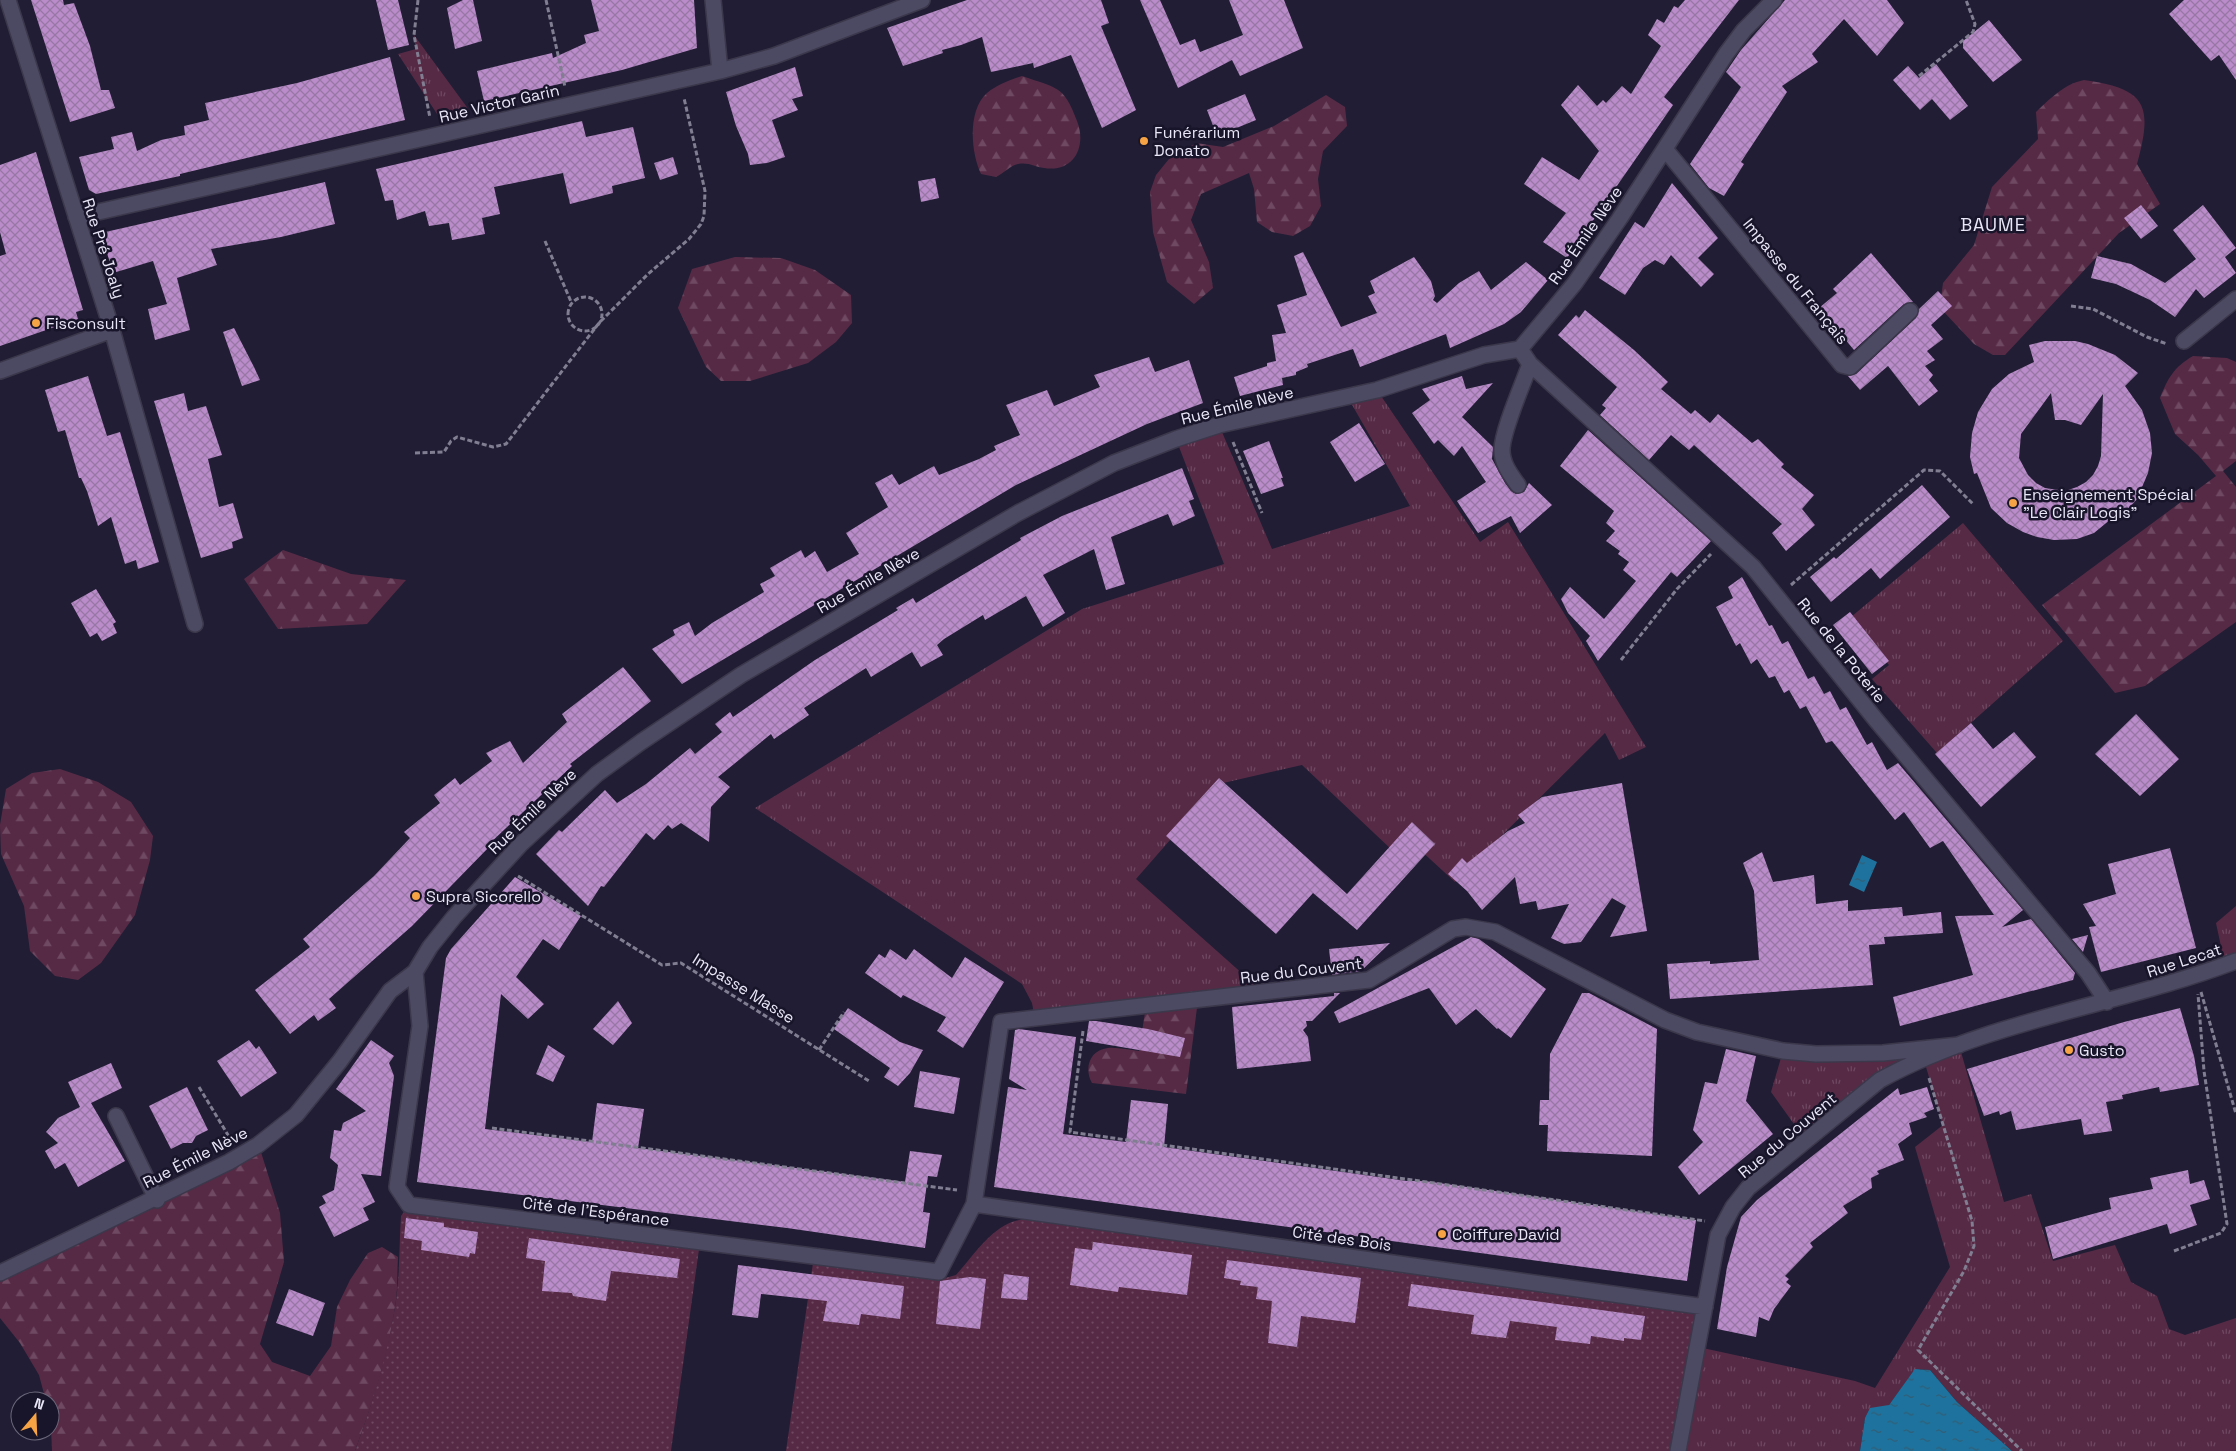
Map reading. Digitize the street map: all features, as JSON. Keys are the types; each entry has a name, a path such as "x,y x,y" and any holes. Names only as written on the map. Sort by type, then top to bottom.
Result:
{"street":[{"name":"Rue Pré Joaly","path":"8,0 112,330 195,624"},
{"path":"713,0 720,71"},
{"name":"Rue Victor Garin","path":"76,217 720,71 774,56 922,0"},
{"name":"Rue Émile Nève","path":"0,1273 156,1198 240,1155 258,1144 296,1115 340,1061 390,991 415,972 430,947 454,916 500,865 559,807 597,774 640,742 741,674 1018,513 1105,468 1176,439 1226,424 1377,390 1484,355 1520,349 1575,283 1726,54 1744,30 1774,0"},
{"name":"Impasse du Français","path":"1665,149 1842,365 1850,367 1910,312"},
{"path":"2184,341 2236,299"},
{"path":"0,371 112,330"},
{"name":"Rue de la Poterie","path":"1520,349 1530,364 1753,567 1876,720 2088,973 2107,1002"},
{"path":"1518,485 1505,465 1502,450 1506,430 1530,364"},
{"name":"Rue du Couvent","path":"975,1198 1001,1022 1369,980 1453,929 1466,926 1495,932 1665,1020 1697,1032 1784,1051 1816,1054 1883,1053 1959,1045"},
{"name":"Rue Lecat","path":"2144,992 2197,976 2236,961"},
{"name":"Cité de l'Espérance","path":"415,972 420,1026 397,1187 408,1205 939,1272 975,1198"},
{"name":"Rue du Couvent","path":"1678,1451 1715,1249 1723,1223 1748,1188 1880,1080 1959,1045 2144,992"},
{"path":"116,1116 156,1198"},
{"name":"Cité des Bois","path":"975,1198 1705,1306"}],"path":[{"path":"418,0 414,35 434,136"},
{"path":"546,0 569,105"},
{"path":"1919,76 1973,32 1975,24 1966,0"},
{"path":"415,453 444,452 451,441 457,437 493,447 506,444 599,324 648,274 689,239 702,224 705,191 680,80"},
{"path":"545,241 572,304"},
{"path":"582,298 593,299 597,302 602,313 599,324 591,330 585,331 576,328 569,319 568,314 572,304 582,298"},
{"path":"2071,306 2093,309 2147,337 2172,346 2184,341"},
{"path":"1226,424 1262,513"},
{"path":"1777,596 1924,470 1940,471 1973,504"},
{"path":"1621,660 1677,589 1725,540"},
{"name":"Impasse Masse","path":"500,865 662,965 681,963 868,1081"},
{"path":"2197,976 2236,1114"},
{"path":"2174,1250 2221,1233 2227,1224 2204,1071 2197,976"},
{"path":"819,1050 844,1012"},
{"path":"1085,1013 1070,1132 1723,1223"},
{"path":"1924,1060 1972,1222 1974,1246 1964,1271 1918,1350 2022,1451"},
{"path":"199,1087 240,1155"},
{"path":"492,1128 975,1198"}],"green space":[{"path":"414,35 469,110 439,117 398,54 416,49"},
{"path":"1022,76 1051,86 1068,100 1080,130 1079,148 1076,156 1063,166 1054,168 1018,164 996,177 981,174 973,144 976,110 987,93 1004,83"},
{"path":"2084,80 2121,89 2133,95 2140,103 2144,114 2144,127 2137,164 2160,204 2119,233 2005,355 1993,355 1974,344 1944,312 1941,298 1943,283 1974,245 1992,187 2038,139 2036,112 2064,88"},
{"path":"1326,95 1345,107 1347,126 1323,151 1318,179 1321,206 1310,226 1293,236 1272,232 1257,222 1254,189 1249,173 1201,194 1191,220 1209,262 1213,288 1194,304 1167,282 1153,232 1150,192 1156,175 1169,159 1196,143 1223,147 1274,126"},
{"path":"735,257 781,258 815,270 851,295 852,323 836,342 808,363 750,381 721,381 706,367 678,308 692,269"},
{"path":"2193,356 2227,358 2236,362 2236,461 2223,471 2236,487 2236,622 2145,686 2115,693 2042,605 2216,476 2198,455 2175,434 2160,398 2172,374 2181,364"},
{"path":"1377,390 1480,542 1508,522 1646,747 1619,760 1605,733 1455,882 1405,836 1392,850 1302,765 1219,784 1136,879 1263,992 1035,1019 1032,1003 1022,984 755,808 1082,609 1224,564 1176,439 1219,425 1272,549 1410,506 1347,396"},
{"path":"1963,523 2063,641 1937,753 1872,679 1889,665 1851,617"},
{"path":"283,550 351,574 406,580 367,624 278,629 244,579"},
{"path":"60,769 98,782 131,802 153,836 150,860 135,915 101,963 78,980 55,976 30,951 24,906 1,854 0,825 6,789 32,773"},
{"path":"2236,906 2236,961 2225,965 2216,923"},
{"path":"1198,1000 1186,1094 1092,1083 1088,1072 1092,1056 1096,1052 1108,1048 1139,1051 1146,1006"},
{"path":"1959,1045 2004,1202 2031,1194 2053,1261 2115,1245 2131,1282 2157,1296 2169,1329 2185,1335 2236,1318 2236,1451 2012,1451 1957,1402 1930,1370 1916,1369 1889,1405 1865,1418 1860,1451 1678,1451 1698,1347 1855,1381 1875,1388 1950,1267 1915,1147 1943,1125 1924,1060 1910,1065 1806,1141 1771,1092 1783,1051"},
{"path":"260,1149 280,1213 284,1262 260,1344 272,1362 310,1376 331,1346 337,1307 350,1280 368,1253 382,1247 398,1257 396,1301 392,1326 384,1362 355,1451 52,1451 52,1441 60,1441 60,1391 43,1391 39,1375 20,1343 0,1318 0,1275"},
{"path":"409,1205 700,1242 671,1451 355,1451 373,1398 392,1326 399,1273 401,1216"},
{"path":"1028,1212 1705,1307 1678,1451 786,1451 814,1256 938,1280 956,1275 996,1231 1005,1225 1027,1219"}],"water":[{"path":"1862,855 1877,862 1864,892 1849,885"},
{"path":"1915,1369 1930,1370 1957,1402 2012,1451 1860,1451 1865,1418 1870,1408 1889,1405"}],"building":[{"path":"31,0 63,0 64,5 74,3 90,46 101,90 109,90 115,108 70,122"},
{"path":"376,0 398,0 409,45 388,50"},
{"path":"463,0 473,0 482,41 455,49 447,8"},
{"path":"591,0 694,0 697,48 622,70 484,101 477,71 552,53 553,58 586,43 584,35 599,31"},
{"path":"967,0 1101,0 1109,23 1101,26 1136,110 1102,128 1071,55 1034,68 1033,63 991,72 982,37 942,50 943,53 903,66 887,28"},
{"path":"1140,0 1160,0 1180,45 1195,39 1200,52 1243,35 1229,0 1284,0 1303,48 1240,76 1232,60 1178,88"},
{"path":"1685,0 1739,0 1664,97 1673,105 1567,258 1543,242 1566,213 1524,184 1542,157 1579,180 1599,151 1561,105 1578,85 1597,106 1603,100 1606,103 1622,86 1631,94 1661,46 1648,35 1657,19 1664,23 1674,6 1678,8"},
{"path":"1785,0 1887,0 1904,23 1877,56 1844,19 1812,54 1818,62 1782,86 1787,92 1741,162 1744,164 1724,196 1709,188 1690,164 1741,87 1726,72 1741,50"},
{"path":"2184,0 2236,0 2236,80 2219,55 2211,61 2169,14"},
{"path":"1989,20 2022,60 1993,82 1963,48 1963,41"},
{"path":"390,57 405,120 180,174 180,176 96,194 89,190 79,157 114,149 111,137 132,132 137,151 161,140 185,135 184,126 209,120 205,103 297,83"},
{"path":"1936,64 1968,106 1950,120 1932,99 1920,110 1893,80 1908,66 1919,78"},
{"path":"795,67 803,96 792,99 798,110 772,120 785,157 767,163 750,165 748,154 736,126 726,92"},
{"path":"1245,94 1256,120 1217,136 1207,110"},
{"path":"582,121 586,137 633,127 645,178 612,186 613,193 570,204 563,173 494,187 500,214 482,218 485,234 452,240 449,223 429,226 425,211 397,220 393,200 385,201 376,169"},
{"path":"36,152 83,310 76,312 78,319 0,346 0,256 6,254 0,232 0,165"},
{"path":"673,157 678,174 660,180 654,163"},
{"path":"935,178 939,198 921,202 918,181"},
{"path":"325,182 335,224 281,237 211,249 217,265 177,278 190,330 155,340 148,309 167,304 153,261 113,273 101,233"},
{"path":"1672,183 1718,238 1698,258 1714,274 1701,287 1671,255 1664,265 1655,260 1643,268 1625,295 1599,278 1635,222 1644,228"},
{"path":"2141,205 2158,226 2141,239 2124,218"},
{"path":"2203,205 2236,248 2225,257 2236,273 2204,298 2196,289 2175,317 2150,300 2116,284 2091,278 2097,256 2131,264 2165,283 2196,259 2173,230"},
{"path":"1303,252 1341,327 1377,313 1368,296 1375,293 1370,281 1414,257 1431,281 1435,296 1433,300 1437,303 1459,283 1479,271 1491,290 1526,262 1548,280 1521,312 1504,324 1450,348 1446,334 1360,367 1353,349 1307,364 1308,367 1296,372 1296,375 1282,378 1283,385 1240,396 1234,377 1276,361 1272,335 1286,333 1277,305 1307,295 1294,256"},
{"path":"1871,253 1913,302 1904,304 1854,350 1819,308 1837,293 1833,289"},
{"path":"1938,291 1952,306 1931,325 1943,339 1927,351 1935,360 1925,366 1933,375 1929,380 1938,391 1919,406 1888,366 1860,390 1848,376 1856,374 1916,318 1919,309"},
{"path":"1585,310 1634,350 1668,382 1661,389 1691,414 1695,410 1710,423 1718,414 1752,443 1758,439 1784,464 1781,467 1814,495 1802,509 1815,525 1786,551 1772,533 1782,524 1694,445 1689,450 1671,435 1649,460 1600,415 1606,408 1602,405 1617,387 1558,335 1576,315 1579,318"},
{"path":"234,328 260,380 242,386 223,332"},
{"path":"2045,341 2075,341 2088,344 2115,355 2138,373 2125,386 2142,410 2150,433 2152,453 2148,473 2137,499 2124,514 2122,510 2094,533 2077,539 2054,540 2037,537 2007,523 1991,508 1977,473 1974,474 1970,457 1972,433 1978,412 1992,389 2009,374 2034,362 2029,345","holes":["2051,393 2055,420 2065,420 2081,425 2103,394 2101,456 2098,466 2086,482 2065,491 2045,488 2036,483 2028,475 2019,458 2021,434"]},
{"path":"1149,357 1155,372 1189,360 1203,403 1147,424 1016,485 682,684 652,649 675,635 673,630 689,622 695,636 712,623 764,592 760,584 775,576 770,568 801,550 805,558 815,551 827,572 859,554 846,533 888,507 875,483 892,474 899,485 934,466 939,475 996,450 994,446 1020,435 1006,405 1047,390 1054,406 1100,387 1094,375"},
{"path":"88,376 107,436 120,432 159,562 138,569 136,560 125,564 111,517 98,526 87,491 81,478 79,478 65,430 58,432 45,390"},
{"path":"1462,376 1466,389 1493,383 1462,417 1493,447 1492,459 1505,483 1516,494 1524,492 1529,483 1552,505 1520,533 1511,516 1478,533 1457,501 1486,482 1462,446 1454,456 1438,440 1434,444 1412,413 1430,400 1422,389"},
{"path":"184,393 188,411 206,406 222,455 208,459 219,507 233,503 243,538 232,542 233,548 201,558 154,401"},
{"path":"1359,423 1385,464 1355,482 1330,442"},
{"path":"1588,430 1711,541 1677,577 1671,572 1598,661 1586,641 1590,636 1568,613 1561,599 1570,587 1604,619 1636,581 1623,570 1629,562 1618,554 1620,551 1606,541 1615,531 1606,523 1614,511 1560,466"},
{"path":"1269,441 1283,478 1281,478 1284,486 1261,494 1243,451"},
{"path":"1182,468 1194,499 1189,501 1195,516 1173,526 1168,514 1111,537 1125,584 1106,590 1094,549 1043,575 1065,613 1043,627 1026,596 985,620 983,615 944,639 937,645 943,655 921,667 912,652 871,677 866,668 804,708 809,715 774,739 771,734 718,777 730,787 711,807 709,842 681,823 672,829 668,825 654,840 646,833 604,887 601,886 588,906 536,854 559,830 562,832 605,790 617,803 646,784 690,748 695,754 722,732 715,724 730,712 733,717 815,660 898,610 896,608 913,598 916,603 1021,540 1020,538 1062,516"},
{"path":"1922,485 1950,517 1880,579 1871,568 1831,602 1810,577 1834,557 1836,559"},
{"path":"1742,577 1769,626 1772,625 1782,644 1788,641 1808,679 1814,676 1824,694 1830,691 1840,710 1846,707 1867,745 1872,742 1887,770 1898,763 2023,910 2002,927 2031,919 2075,973 2073,980 1900,1026 1893,997 1973,975 1955,916 1994,915 1943,841 1930,848 1904,812 1895,820 1832,741 1826,743 1806,706 1800,709 1789,690 1784,693 1775,676 1769,678 1757,659 1751,664 1740,643 1736,646 1716,607 1733,598 1728,587"},
{"path":"96,589 116,622 113,624 117,633 102,641 97,633 90,637 71,603"},
{"path":"1850,612 1889,661 1872,674 1833,625"},
{"path":"623,667 651,701 570,764 572,766 488,845 489,847 412,926 329,999 336,1008 318,1021 314,1015 290,1034 255,990 310,947 303,939 374,876 410,838 404,832 440,803 434,795 455,778 460,785 492,761 486,753 510,741 523,763 567,722 562,714"},
{"path":"2136,714 2179,759 2140,796 2095,754"},
{"path":"1971,723 1993,749 2014,732 2036,757 1981,807 1935,754"},
{"path":"1219,778 1347,894 1412,822 1435,844 1357,930 1313,893 1276,934 1166,836"},
{"path":"1622,783 1647,931 1610,937 1626,906 1612,898 1581,942 1564,944 1551,938 1569,904 1538,910 1536,901 1520,904 1515,877 1482,910 1467,891 1448,874 1462,858 1467,863 1508,831 1525,823 1518,815 1542,797"},
{"path":"2170,848 2196,948 2101,972 2089,927 2096,926 2083,904 2116,894 2108,864"},
{"path":"1762,852 1773,882 1814,875 1816,904 1848,900 1848,911 1902,907 1903,916 1941,912 1943,933 1884,937 1885,944 1869,945 1873,985 1670,999 1667,964 1710,961 1710,964 1759,960 1754,891 1743,863"},
{"path":"515,877 581,916 559,950 543,939 516,977 544,1004 528,1019 501,994 485,1129 592,1142 597,1103 644,1109 638,1148 905,1182 910,1151 942,1155 937,1177 928,1176 923,1212 930,1213 925,1248 787,1228 417,1182 446,958 451,949"},
{"path":"2088,935 2083,952 2072,939"},
{"path":"1471,937 1479,939 1546,989 1511,1038 1497,1029 1476,1009 1456,1025 1429,988 1339,1023 1334,1012"},
{"path":"1390,943 1361,971 1332,975 1329,949"},
{"path":"890,949 906,960 914,949 952,978 965,957 1004,982 963,1048 937,1031 946,1017 903,995 901,998 865,973 879,954 885,958"},
{"path":"1334,993 1340,993 1312,1021 1306,1021 1307,1026 1303,1030 1308,1037 1311,1061 1237,1069 1232,1007 1334,996"},
{"path":"1582,993 1589,993 1657,1029 1652,1156 1547,1151 1548,1125 1539,1125 1540,1100 1549,1100 1550,1054"},
{"path":"618,1001 632,1023 613,1045 593,1029"},
{"path":"848,1008 900,1042 923,1050 910,1073 898,1086 884,1077 890,1068 834,1029"},
{"path":"2180,1008 2194,1056 2199,1085 2160,1092 2159,1087 2122,1095 2123,1099 2106,1102 2112,1131 2084,1135 2081,1119 2016,1130 2011,1111 2000,1115 1999,1111 1984,1116 1967,1069 2124,1022"},
{"path":"1089,1021 1148,1029 1185,1038 1180,1057 1086,1041"},
{"path":"1015,1030 1076,1037 1063,1134 1126,1142 1131,1100 1168,1104 1164,1147 1407,1181 1425,1181 1696,1220 1687,1281 994,1187 1008,1087 1027,1090 1009,1079"},
{"path":"249,1040 256,1049 259,1046 277,1073 241,1097 217,1061"},
{"path":"371,1040 394,1056 389,1063 394,1076 381,1176 361,1174 375,1202 363,1208 369,1220 334,1237 319,1207 326,1203 322,1196 334,1190 338,1165 330,1158 334,1130 341,1131 343,1123 366,1111 336,1089"},
{"path":"548,1045 565,1056 553,1082 536,1074"},
{"path":"1726,1049 1756,1056 1746,1101 1773,1134 1699,1195 1678,1167 1703,1142 1693,1130 1705,1082 1717,1084"},
{"path":"111,1063 122,1088 91,1103 125,1161 78,1187 65,1163 55,1169 45,1151 58,1143 46,1132 58,1118 80,1107 68,1082"},
{"path":"920,1071 960,1078 954,1114 914,1107"},
{"path":"187,1087 208,1130 196,1136 192,1143 183,1143 171,1149 149,1106"},
{"path":"1927,1087 1934,1109 1924,1113 1927,1117 1909,1123 1912,1134 1898,1144 1904,1160 1877,1171 1879,1174 1871,1178 1872,1188 1843,1206 1848,1213 1810,1243 1813,1247 1785,1276 1789,1279 1786,1282 1791,1286 1774,1309 1769,1321 1759,1317 1756,1337 1717,1329 1727,1267 1741,1217 1757,1200 1898,1088 1900,1095"},
{"path":"2188,1170 2190,1184 2204,1180 2210,1199 2190,1205 2197,1225 2170,1234 2167,1224 2053,1259 2045,1227 2111,1209 2109,1198 2153,1189 2150,1178"},
{"path":"406,1218 444,1223 444,1227 478,1232 475,1254 470,1253 469,1257 421,1250 422,1241 404,1238"},
{"path":"529,1238 680,1259 677,1278 611,1271 606,1301 573,1296 572,1293 542,1291 545,1261 526,1258"},
{"path":"1093,1242 1192,1255 1187,1295 1119,1287 1118,1292 1070,1285 1075,1248 1092,1250"},
{"path":"1227,1260 1361,1278 1355,1323 1301,1316 1297,1347 1268,1343 1272,1301 1256,1299 1258,1287 1240,1285 1241,1281 1224,1278"},
{"path":"738,1265 904,1286 900,1319 861,1314 859,1325 823,1321 827,1301 761,1294 758,1318 732,1315"},
{"path":"1004,1274 1029,1277 1027,1300 1001,1298"},
{"path":"970,1277 986,1279 980,1329 936,1324 940,1281"},
{"path":"1411,1284 1645,1316 1641,1340 1624,1338 1624,1341 1591,1336 1590,1344 1555,1340 1557,1327 1510,1321 1506,1338 1471,1334 1474,1315 1408,1306"},
{"path":"289,1289 325,1303 313,1336 276,1323"}],"place":[{"name":"Funérarium Donato","path":"1144,141"},
{"name":"Fisconsult","path":"36,323"},
{"name":"Enseignement Spécial \"Le Clair Logis\"","path":"2013,503"},
{"name":"Supra Sicorello","path":"416,896"},
{"name":"Gusto","path":"2069,1050"},
{"name":"Coiffure David","path":"1442,1234"}],"district":[{"name":"BAUME","path":"1993,225"}]}
